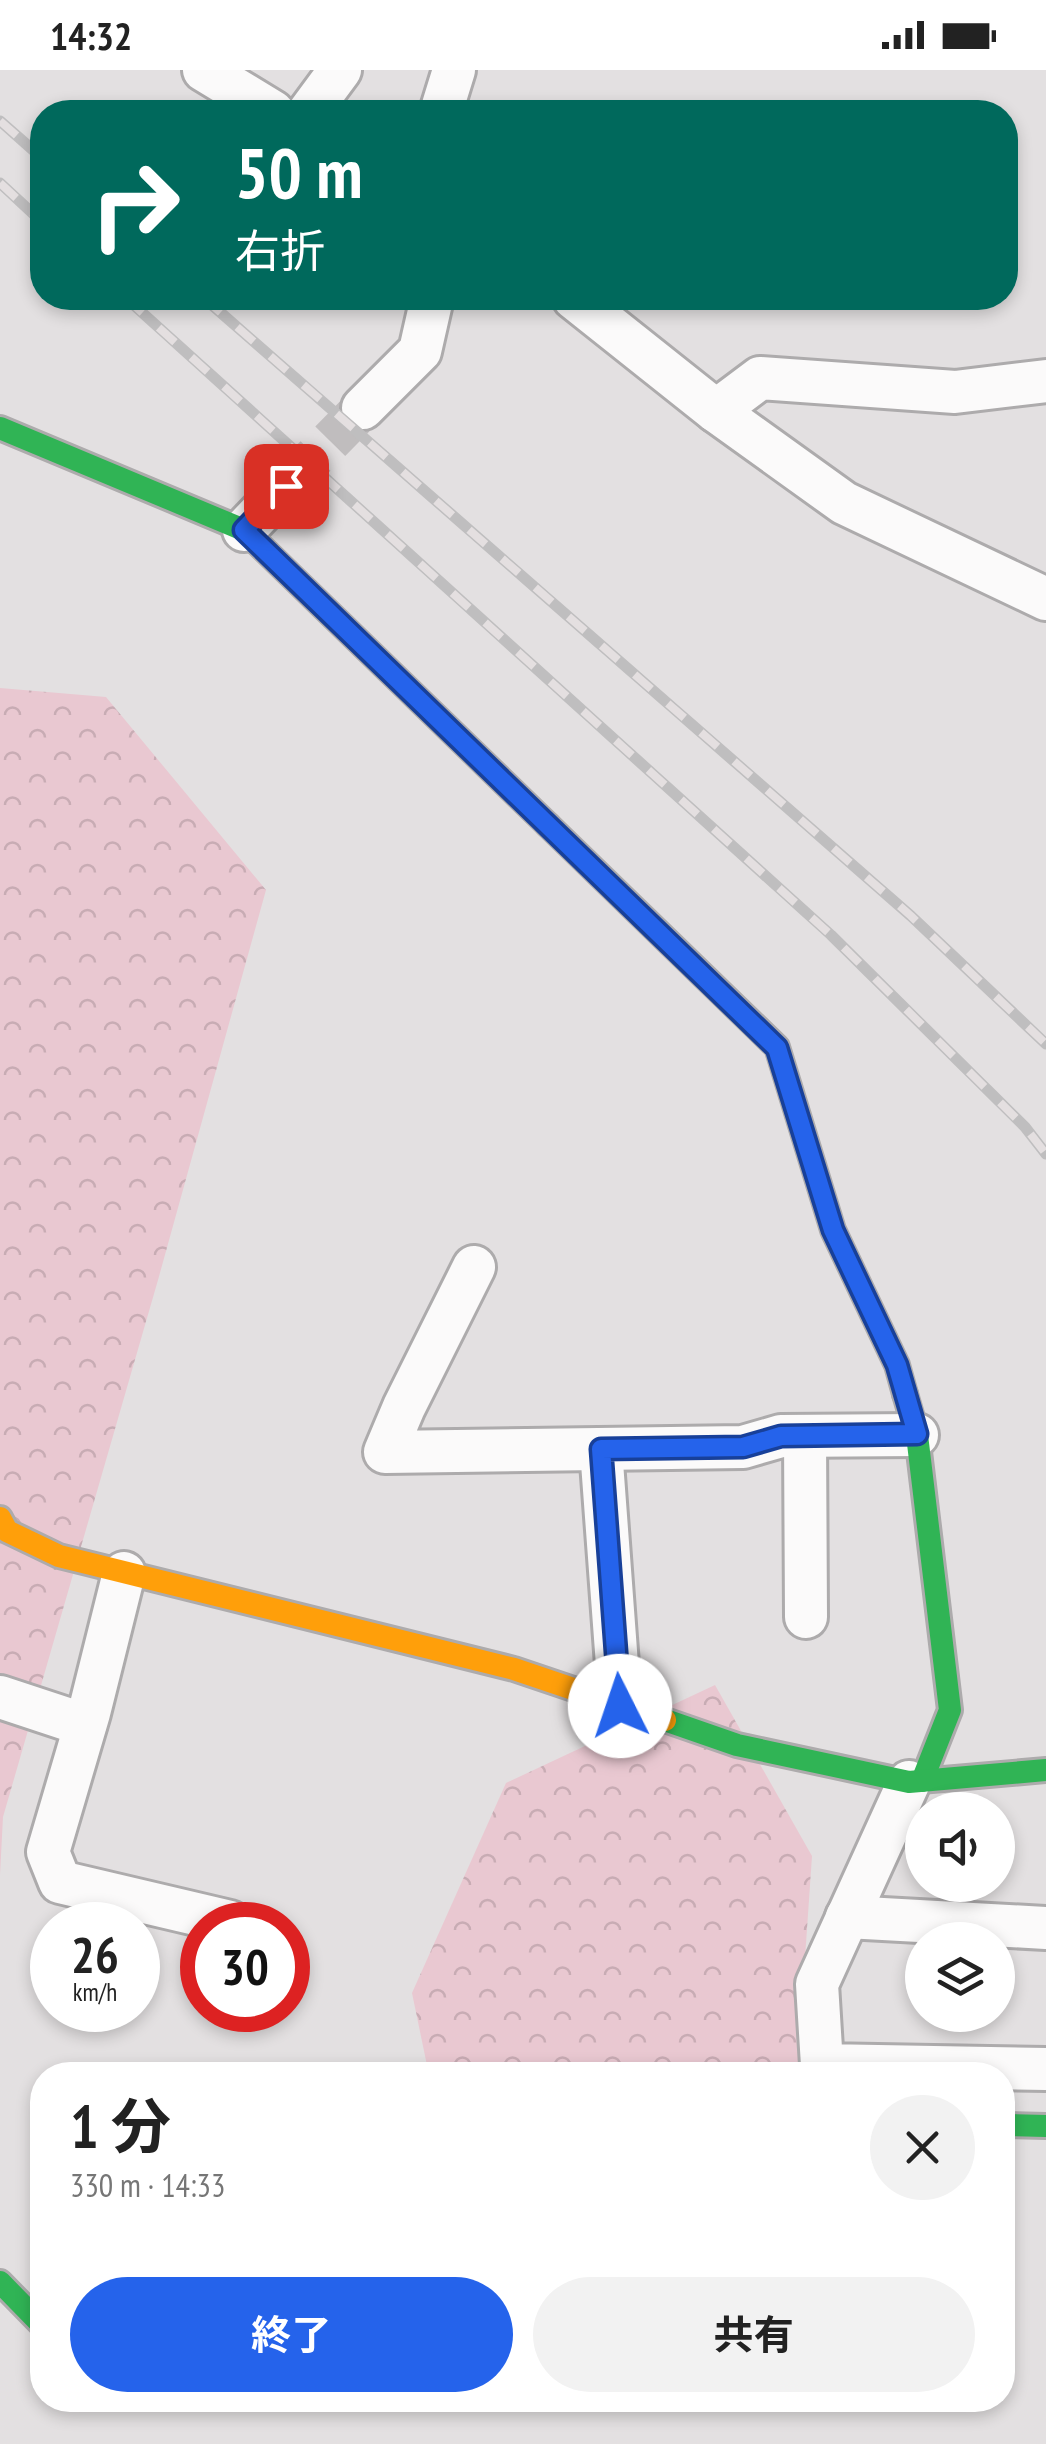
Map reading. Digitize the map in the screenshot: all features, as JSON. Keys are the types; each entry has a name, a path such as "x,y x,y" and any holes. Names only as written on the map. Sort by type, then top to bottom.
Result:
{"street":[{"path":"204,70 253,100"},
{"path":"318,100 340,70"},
{"path":"445,100 454,70"},
{"path":"363,408 420,351 429,310"},
{"path":"589,310 716,411 844,502 1046,599"},
{"path":"716,411 760,378 955,392 1046,381"},
{"path":"0,428 244,530 777,1048 833,1230 897,1365 917,1434 950,1710 817,1984 822,2062"},
{"path":"244,530 286,486"},
{"path":"474,1267 384,1452 743,1447 781,1436 917,1434"},
{"path":"805,1436 806,1618"},
{"path":"601,1449 620,1706"},
{"path":"0,1518 7,1532 59,1556 514,1669 736,1744 916,1782 1046,1770"},
{"path":"124,1573 48,1852 60,1882 180,1910"},
{"path":"0,1697 85,1726"},
{"path":"847,1917 1046,1928"},
{"path":"1015,2068 1046,2069"},
{"path":"1015,2126 1046,2126"},
{"path":"0,2282 30,2312"}],"green space":[{"path":"0,688 106,697 266,890 3,1817 0,1875"},
{"path":"715,1685 812,1856 798,2062 426,2062 412,1993 506,1783"}],"tunnel":[{"path":"286,486 363,408"}],"railway":[{"path":"0,121 30,147"},
{"path":"0,183 30,211"},
{"path":"139,310 831,935 1025,1127 1046,1154"},
{"path":"218,310 911,916 1046,1044"}],"traffic: fast":[{"path":"0,428 244,530 548,825"},
{"path":"905,1394 917,1435 950,1710 922,1781"},
{"path":"665,1720 737,1745 909,1782 1046,1770"},
{"path":"1015,2125 1046,2126"},
{"path":"0,2282 30,2313"}],"traffic: slow":[{"path":"548,825 777,1047 833,1230 897,1365 905,1394"},
{"path":"0,1518 7,1531 59,1556 514,1669 665,1720"}],"route":[{"path":"286,486 244,530 777,1048 833,1230 897,1365 917,1434 781,1436 743,1447 601,1449 620,1706"}]}
